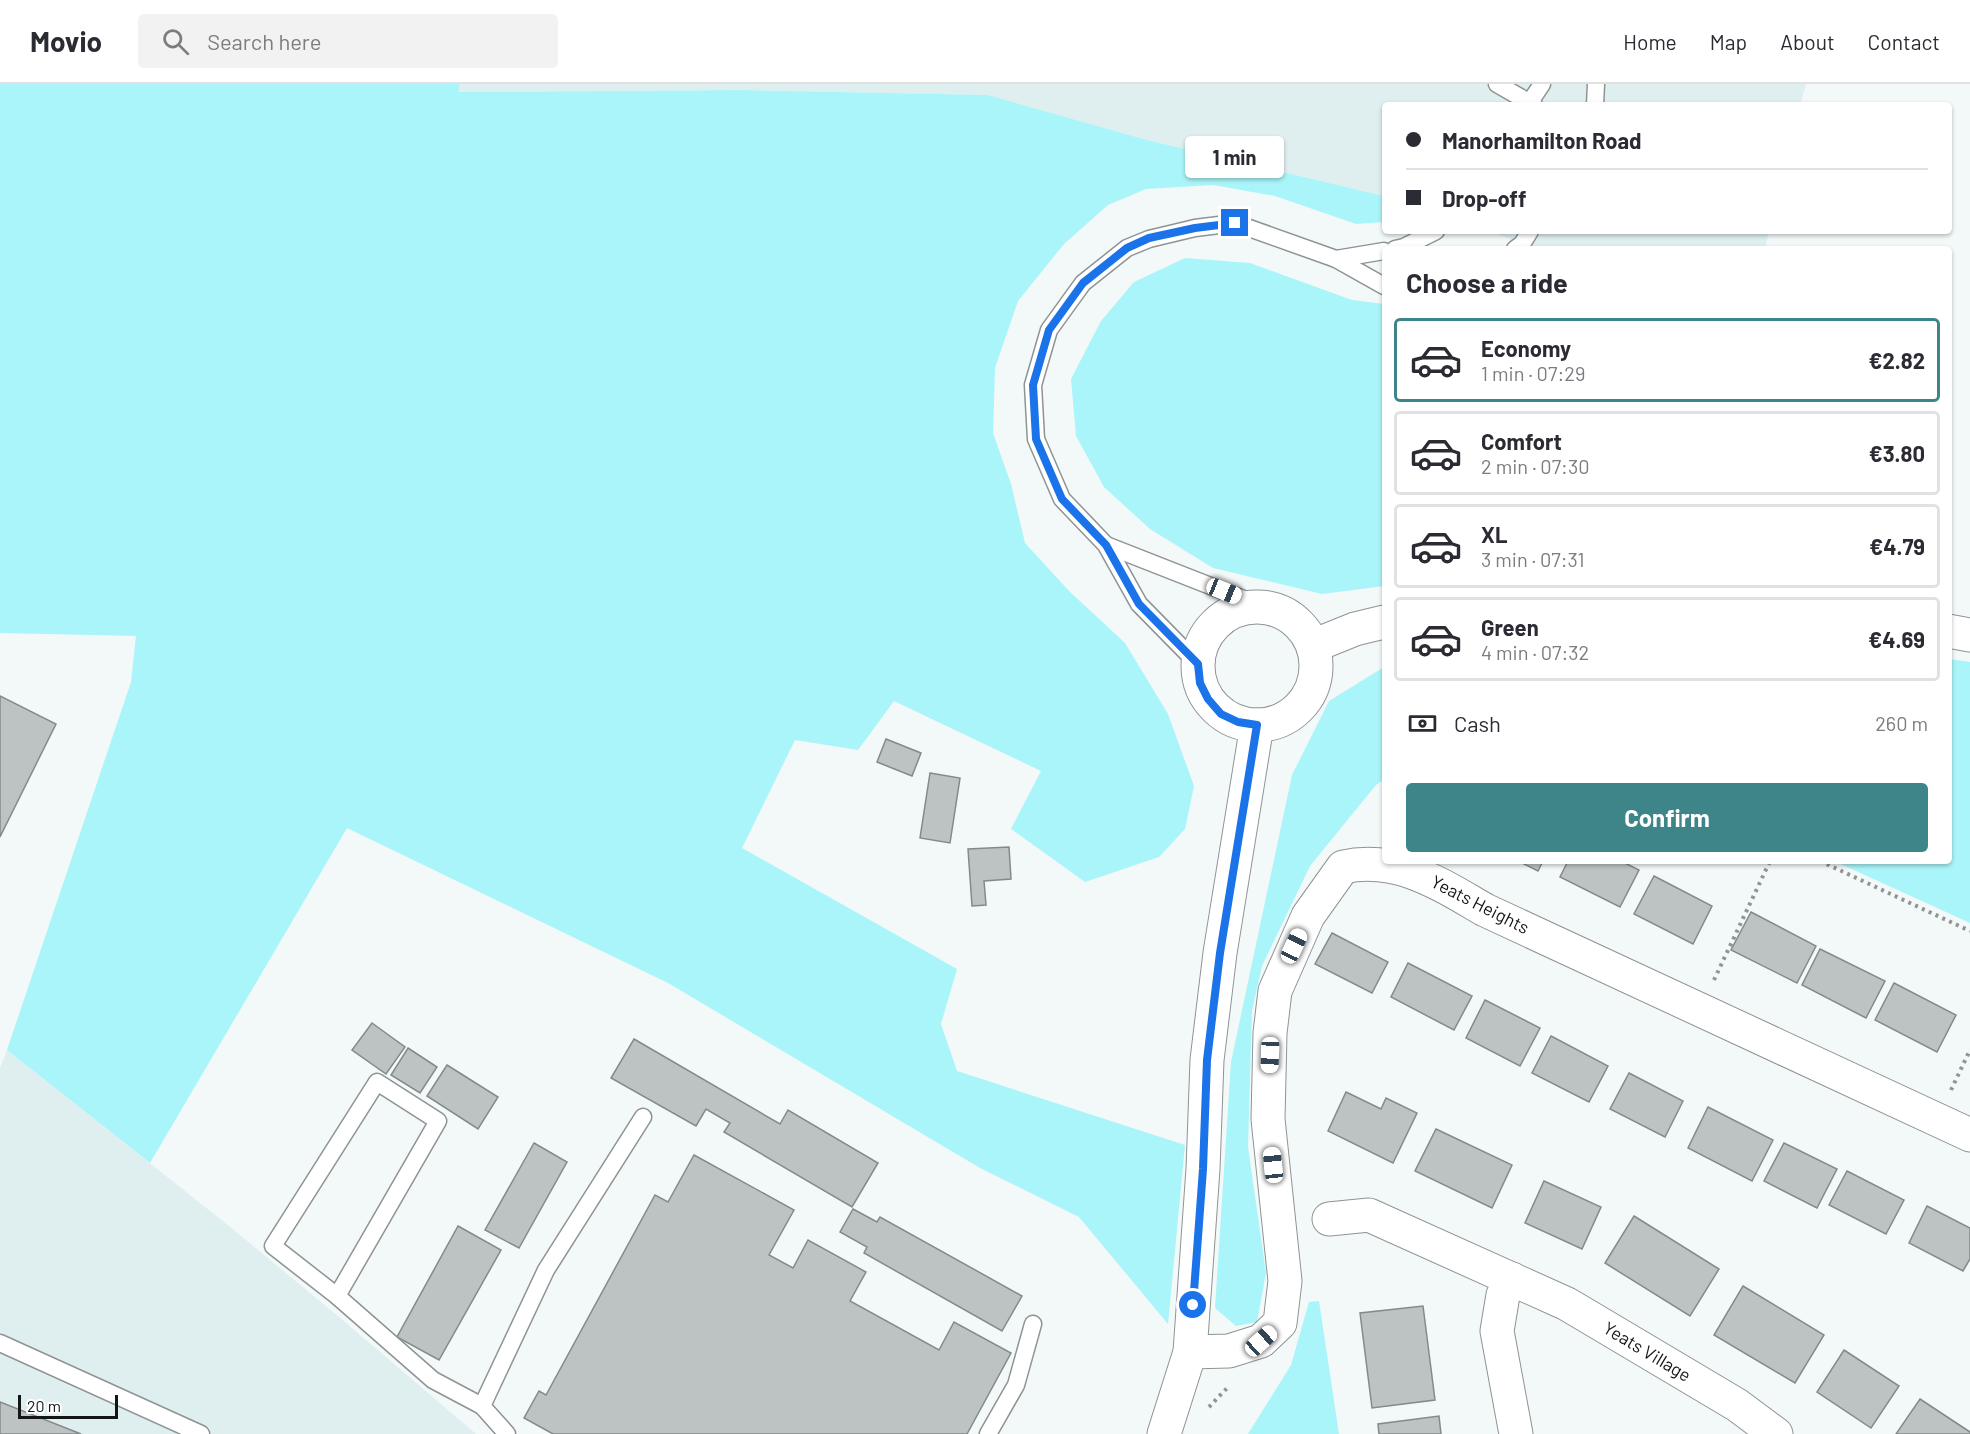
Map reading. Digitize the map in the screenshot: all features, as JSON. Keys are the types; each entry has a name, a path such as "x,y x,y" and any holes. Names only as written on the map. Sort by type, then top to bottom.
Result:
{"main road":[{"path":"1264,607 1294,619 1305,631 1312,646 1316,664 1314,683 1305,700 1292,714 1275,722 1257,725 1238,722 1221,714 1208,699 1200,683 1198,664 1202,645 1211,628 1226,615 1244,608 1264,607"},
{"path":"1312,646 1355,629 1382,622"},
{"path":"1952,632 1970,634"},
{"path":"1164,1434 1190,1352 1203,1169 1207,1060 1220,953 1257,725"},
{"name":"Yeats Heights","path":"1190,1352 1229,1352 1261,1341 1280,1323 1285,1281 1268,1119 1270,1033 1275,991 1308,916 1343,867 1359,864 1390,866 1428,878 1485,910 1970,1135"},
{"name":"Yeats Village","path":"1329,1219 1369,1215 1567,1304 1737,1405 1776,1434"},
{"path":"1512,1279 1503,1295 1497,1331 1516,1434"}],"lane":[{"path":"1497,84 1528,102"},
{"path":"1532,102 1542,84"},
{"path":"1595,102 1596,84"},
{"path":"1198,664 1139,604 1106,545 1062,499 1036,439 1033,385 1049,330 1083,283 1127,248 1149,238 1195,228 1235,223 1336,259 1382,285"},
{"path":"1408,246 1430,234"},
{"path":"1519,246 1528,234"},
{"path":"1336,259 1382,251"},
{"path":"1106,545 1264,607"},
{"path":"337,1296 438,1121 377,1082 273,1246 337,1296 433,1380 482,1406 507,1434"},
{"path":"482,1406 546,1270 643,1117"},
{"path":"988,1434 1016,1384 1033,1324"},
{"path":"0,1343 201,1434"}],"path":[{"path":"1700,1010 1769,864"},
{"path":"1826,864 1970,931"},
{"path":"1938,1120 1970,1050"},
{"path":"1202,1415 1234,1381 1229,1352"}],"shaded area":[{"path":"0,84 460,84 458,92 743,90 988,95 1147,140 1382,196 1382,222 1356,224 1275,196 1213,185 1146,189 1108,205 1064,244 1018,301 995,368 993,433 1011,484 1025,543 1069,591 1125,643 1168,714 1194,786 1185,829 1159,857 1085,882 1011,829 1041,771 894,701 858,750 795,740 742,848 957,969 941,1024 957,1071 1185,1145 1168,1324 1079,1217 980,1168 668,983 347,828 150,1163 7,1050 131,682 136,636 0,633"},
{"path":"460,84 1806,84 1801,102 1382,102 1382,196 1147,140 988,95 743,90 457,92"},
{"path":"1497,234 1768,234 1766,246 1532,246"},
{"path":"1185,258 1250,263 1352,300 1382,304 1382,586 1322,594 1213,568 1150,529 1104,487 1076,436 1071,379 1101,321 1134,282"},
{"path":"1952,659 1970,662 1970,923 1841,864 1952,864"},
{"path":"1382,668 1382,780 1310,866 1262,966 1252,1011 1248,1147 1266,1273 1257,1322 1236,1326 1215,1308 1231,1062 1292,775 1329,701"},
{"path":"7,1050 229,1226 476,1434 0,1434 0,1068"},
{"path":"1319,1301 1339,1434 1248,1434 1291,1365 1309,1302"}],"building":[{"path":"0,696 56,724 0,837"},
{"path":"886,739 921,753 912,776 877,762"},
{"path":"930,773 960,778 950,843 920,838"},
{"path":"1009,847 1011,879 984,881 986,905 972,906 968,849"},
{"path":"1524,864 1542,864 1538,871"},
{"path":"1566,864 1627,864 1639,870 1620,907 1560,877"},
{"path":"1654,876 1712,906 1693,944 1634,914"},
{"path":"1751,912 1816,946 1797,983 1731,950"},
{"path":"1332,933 1388,962 1372,993 1315,964"},
{"path":"1820,949 1885,981 1866,1018 1802,985"},
{"path":"1408,963 1472,996 1454,1030 1391,997"},
{"path":"1894,983 1956,1015 1937,1052 1875,1020"},
{"path":"1485,1000 1540,1028 1520,1066 1466,1038"},
{"path":"372,1023 405,1047 386,1074 352,1050"},
{"path":"1551,1036 1608,1066 1589,1102 1532,1073"},
{"path":"634,1039 780,1124 788,1110 878,1163 852,1207 724,1132 730,1123 706,1109 696,1126 611,1078"},
{"path":"408,1048 437,1067 420,1093 391,1075"},
{"path":"447,1065 498,1097 478,1129 427,1096"},
{"path":"1629,1073 1683,1101 1665,1137 1610,1109"},
{"path":"1346,1092 1381,1109 1386,1098 1417,1113 1393,1163 1328,1131"},
{"path":"1708,1107 1773,1140 1752,1181 1688,1148"},
{"path":"1436,1129 1512,1165 1492,1208 1415,1171"},
{"path":"534,1143 567,1162 519,1248 485,1230"},
{"path":"1784,1143 1837,1169 1817,1208 1764,1181"},
{"path":"694,1155 794,1210 769,1255 793,1268 808,1240 866,1272 850,1301 939,1350 954,1322 1011,1353 967,1434 553,1434 524,1418 539,1391 546,1395 655,1195 668,1202"},
{"path":"1847,1171 1904,1200 1886,1234 1829,1205"},
{"path":"1544,1181 1601,1207 1582,1249 1525,1223"},
{"path":"1927,1206 1970,1228 1970,1259 1963,1271 1909,1243"},
{"path":"853,1209 877,1222 880,1217 1022,1296 1002,1331 864,1253 867,1247 840,1232"},
{"path":"1634,1216 1719,1269 1690,1316 1605,1263"},
{"path":"458,1226 501,1250 439,1360 397,1337"},
{"path":"1743,1286 1824,1335 1795,1383 1714,1335"},
{"path":"1423,1306 1435,1400 1372,1408 1360,1313"},
{"path":"1844,1350 1899,1386 1871,1428 1817,1392"},
{"path":"1920,1399 1970,1432 1970,1434 1896,1434"},
{"path":"0,1402 81,1434 0,1434"},
{"path":"1439,1416 1441,1434 1379,1434 1378,1424"}],"route":[{"path":"1193,1305 1203,1169 1207,1060 1220,953 1257,725 1238,722 1221,714 1208,699 1200,683 1198,664 1139,604 1106,545 1062,499 1036,439 1033,385 1049,330 1083,283 1127,248 1149,238 1195,228 1235,223"}]}
